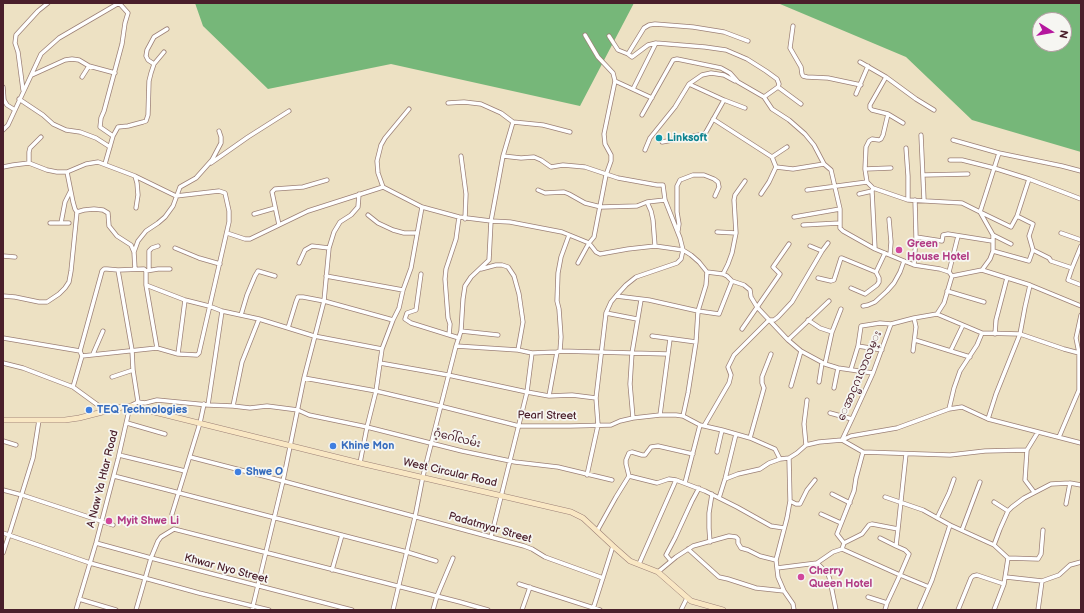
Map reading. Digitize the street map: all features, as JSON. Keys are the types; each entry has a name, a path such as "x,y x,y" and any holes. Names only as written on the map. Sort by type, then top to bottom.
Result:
{"street":[{"path":"23,92 18,52 15,43 16,36 48,3"},
{"path":"3,130 8,125 41,54 59,38 119,3 128,13 115,73 104,111 100,118 100,127 113,136"},
{"path":"628,54 644,28 655,24 693,27 724,32 748,41"},
{"path":"793,26 790,48 801,67 803,76 828,78 861,85"},
{"path":"154,64 148,60 146,56 147,50 154,37 167,29"},
{"path":"578,263 594,237 601,207 606,174 611,161 611,156 605,144 604,134 615,81 613,74 598,57 585,35"},
{"path":"609,36 618,50 628,54 631,57 648,45 656,44 726,50 747,59 766,71 777,80 779,84 778,87"},
{"path":"633,89 656,44"},
{"path":"105,164 113,136 118,127 146,121 149,108 149,82 154,64 164,52"},
{"path":"32,75 65,60 72,59 79,60 89,66 115,73"},
{"path":"642,115 673,60 677,59 721,68 738,82"},
{"path":"860,62 886,77 934,110"},
{"path":"82,77 89,66"},
{"path":"856,94 868,66"},
{"path":"645,150 650,138 675,107 689,84 702,75 711,73 724,75 764,97 772,108 805,134 814,145 824,164 830,170 840,209 840,228 843,231 875,249 904,262 940,269 948,272 952,276"},
{"path":"886,77 870,105 870,108 872,110 888,114 902,123"},
{"path":"615,81 652,98"},
{"path":"689,84 745,108"},
{"path":"3,87 4,100 7,106 15,110"},
{"path":"764,97 778,87"},
{"path":"778,87 802,104"},
{"path":"19,99 43,115 53,124 66,130 80,132 96,138 110,147"},
{"path":"662,142 704,134 724,100"},
{"path":"448,103 464,102 481,104 501,113 513,122 543,126 570,132"},
{"path":"382,187 378,173 377,161 381,146 385,138 410,109"},
{"path":"209,164 289,111"},
{"path":"875,249 873,190 867,182 864,169 866,146 872,139 881,139 888,114"},
{"path":"713,119 772,157 776,167 761,194"},
{"path":"392,610 399,587 431,442 461,331 462,299 465,286 471,277 489,260 491,222 503,156 513,122"},
{"path":"134,252 138,242 146,231 165,217 173,206 180,186 196,178 212,160 221,142 219,131"},
{"path":"921,134 924,200"},
{"path":"29,163 30,148 41,137"},
{"path":"953,140 999,153 1081,171"},
{"path":"772,157 787,147"},
{"path":"906,148 908,200"},
{"path":"999,153 980,212 993,235 1011,244"},
{"path":"461,156 466,194 465,219"},
{"path":"503,156 534,158 541,160 551,167 563,165 585,167 631,181 657,186 663,185 665,200 678,232 683,250 681,259 677,263 636,277 626,285 611,302 606,313 596,398 598,425 587,475"},
{"path":"950,160 962,160 994,168 1029,179 1081,199"},
{"path":"3,168 29,163 46,170 67,172 86,164 98,162 135,176 176,196 219,192 225,193 229,211 227,233 199,353 197,355 178,354 157,348 81,354 3,338"},
{"path":"776,167 793,169 824,164"},
{"path":"864,169 891,168"},
{"path":"3,296 48,302 65,288 69,282 78,212 75,209 70,191 67,172"},
{"path":"923,175 968,174"},
{"path":"678,232 677,186 680,180 694,175 704,175 714,179 718,182 719,187 715,196"},
{"path":"135,176 138,195 136,208"},
{"path":"859,194 873,190 908,200 962,203 1011,227 1029,179"},
{"path":"279,225 272,192 275,189 303,187 327,180"},
{"path":"723,274 732,253 736,233 734,200 744,181"},
{"path":"807,190 835,185 867,182"},
{"path":"227,233 248,240 308,211 382,187 422,207 465,219 516,224 562,232 589,243 596,252 600,254 654,246 683,250 699,262 708,272 723,274 732,281 750,290 751,297 757,307 788,340 801,350 824,363 838,368 873,373"},
{"path":"538,190 545,194 564,192 585,203 601,207 637,206 647,202 665,200"},
{"path":"61,223 65,202 70,191"},
{"path":"253,608 283,481 304,378 324,301 329,248 334,232 340,222 351,215 358,207 359,194"},
{"path":"914,265 916,237 915,200"},
{"path":"647,202 653,220 654,246"},
{"path":"360,463 376,391 382,349 399,308 403,290 411,268 422,207"},
{"path":"254,214 275,208"},
{"path":"78,212 94,209 103,210 108,213 110,226 116,236 131,245 134,252 135,269"},
{"path":"794,217 840,209"},
{"path":"368,215 378,223 393,230 404,233 417,233"},
{"path":"993,251 1029,261 1033,250 1029,236 1032,224 1016,216"},
{"path":"449,335 450,324 448,318 445,279 446,269 456,239 459,217"},
{"path":"889,219 891,242 890,255"},
{"path":"50,223 69,222"},
{"path":"803,225 840,223"},
{"path":"717,232 736,233"},
{"path":"1061,233 1081,240"},
{"path":"916,237 942,241 943,235 946,234 992,241"},
{"path":"549,396 561,337 557,302 558,273 568,235"},
{"path":"982,270 990,259 993,251 993,235"},
{"path":"948,272 958,236"},
{"path":"685,483 692,454 702,425 729,383 730,376 728,366 730,361 734,355 769,320 774,320 778,317 792,302 828,243"},
{"path":"742,329 780,274 774,267 789,244"},
{"path":"157,348 146,285 149,251 158,246"},
{"path":"298,263 305,250 312,246 329,248"},
{"path":"810,246 822,251"},
{"path":"1081,246 1068,280 1081,285"},
{"path":"175,248 199,258 220,264"},
{"path":"1033,250 1049,258 1051,261 1072,268"},
{"path":"876,272 885,253"},
{"path":"3,256 15,257"},
{"path":"818,278 831,281 834,280 841,258 876,272 879,278 879,282 868,293 861,293 851,288"},
{"path":"863,306 875,302 887,291 894,283 904,262"},
{"path":"481,269 502,265 508,267 514,276 519,294 523,322 518,350"},
{"path":"74,387 81,354 104,269 170,269"},
{"path":"118,270 132,350 133,370 138,402"},
{"path":"952,276 982,270 1030,285 1081,306"},
{"path":"241,315 247,295 258,271 275,276"},
{"path":"683,416 696,342 698,311 706,286 708,272"},
{"path":"421,274 416,310 407,314 405,319 411,323 459,338"},
{"path":"326,276 403,290"},
{"path":"952,276 944,303 937,314 982,333 1020,334 1064,349 1080,352"},
{"path":"995,334 996,320 1007,278"},
{"path":"616,296 649,300 719,314 732,281"},
{"path":"146,285 185,300 222,311 259,319 314,336 382,349"},
{"path":"988,419 996,394 1020,334 1030,285"},
{"path":"948,291 984,302"},
{"path":"288,328 298,297 324,301 393,320"},
{"path":"178,354 185,300"},
{"path":"633,418 630,384 632,353 641,300"},
{"path":"788,340 830,301"},
{"path":"819,382 832,332 841,309"},
{"path":"172,514 206,405 222,311"},
{"path":"606,313 637,319"},
{"name":"ေအာင္မဂၤလာလမ္း","path":"842,440 873,373 891,324 937,314"},
{"path":"1059,437 1079,390 1080,352 1076,338 1081,315"},
{"path":"913,351 916,326 914,318"},
{"path":"130,406 138,402 145,403 157,400 232,406 242,362 259,319"},
{"path":"808,320 820,328 832,332"},
{"path":"851,369 858,346 861,326 880,323 891,324"},
{"path":"951,350 963,325"},
{"path":"461,331 498,335"},
{"path":"93,354 103,332"},
{"path":"949,409 960,372 977,345 982,333"},
{"path":"652,336 696,342"},
{"path":"660,415 670,339"},
{"path":"915,340 970,357"},
{"path":"456,346 532,352 601,351 668,354"},
{"path":"858,346 882,350"},
{"path":"791,386 801,350"},
{"path":"491,537 527,392 532,352"},
{"path":"750,438 764,388 762,377 771,354"},
{"path":"3,363 23,368 74,387 106,411"},
{"path":"380,364 448,375 549,396 572,395 596,398"},
{"path":"834,388 838,368"},
{"path":"112,377 133,370"},
{"name":"Pearl Street","path":"304,378 376,391 518,426 612,425 620,420 633,418 660,415 683,416 702,425 750,438 774,449 780,459"},
{"path":"806,445 804,424 807,400"},
{"name":"West Circular Road","path":"3,420 65,420 79,418 122,406 130,406 360,463 423,476 571,512 583,518 630,561 658,572 691,601 723,610"},
{"name":"A Naw Ya Htar Road","path":"76,610 102,522 130,406"},
{"name":"ဂံ့ဂေါ်လမ်း","path":"232,406 250,408 267,406 298,410 309,415 431,442 462,451 510,461 558,467 612,480"},
{"path":"725,479 738,474 760,469 769,463 780,459 789,458 806,445 842,440 851,436 897,428 949,409 962,407 988,419 1081,443"},
{"path":"830,412 852,419"},
{"path":"3,553 22,495 32,458 39,420"},
{"path":"126,423 165,434"},
{"path":"717,452 722,430"},
{"path":"1034,492 1025,480 1027,450 1038,432"},
{"path":"719,498 736,434"},
{"path":"842,440 863,452 950,455 985,451 1027,450"},
{"path":"3,441 16,445"},
{"path":"597,532 629,476 626,460 629,454 632,452 644,455 651,447 658,446 692,454"},
{"path":"844,542 837,534 854,491 863,452"},
{"path":"896,546 906,454"},
{"path":"119,455 185,471"},
{"name":"Padatmyar Street","path":"190,457 532,549 545,557 603,578"},
{"path":"789,458 790,501 776,560 778,577 784,591 793,604 794,610"},
{"path":"114,476 407,552 436,561"},
{"path":"629,476 657,483 669,479 685,483 712,494 771,526 784,528"},
{"path":"937,518 954,479"},
{"path":"639,564 676,480"},
{"path":"790,501 800,504 807,490 815,480"},
{"path":"962,530 980,482"},
{"path":"1066,504 1070,483"},
{"path":"994,545 1008,511 1012,507 1034,492 1051,484 1070,483 1081,485"},
{"path":"671,561 666,555 699,488"},
{"path":"3,490 113,525"},
{"path":"710,542 709,513 712,494"},
{"path":"832,494 850,503"},
{"path":"885,497 923,510 950,525 994,545 1008,558 1038,559 1041,554 1043,530"},
{"path":"994,502 1008,511"},
{"path":"821,514 841,523"},
{"path":"844,542 862,534 869,525 872,524 898,529"},
{"path":"919,610 932,580 950,525"},
{"path":"136,610 151,558 158,541 161,537 174,529 488,610"},
{"path":"3,533 90,563 145,579 253,608 269,610"},
{"path":"332,570 342,535"},
{"path":"658,572 693,546 729,536 736,537 741,548 760,556 776,560"},
{"path":"880,538 905,550 909,554 885,610"},
{"path":"842,549 844,542"},
{"name":"Khwar Nyo Street","path":"96,543 352,610"},
{"path":"593,609 613,546"},
{"path":"688,549 719,577 756,588 784,591"},
{"path":"777,568 817,563 833,552 842,549 929,587"},
{"path":"433,610 437,596 453,558"},
{"path":"994,610 1006,577 1008,558"},
{"path":"1006,577 1042,581 1058,576 1070,566 1081,562"},
{"path":"817,563 828,574 836,610"},
{"path":"958,610 971,578 974,576 977,575 1004,584"},
{"path":"1038,610 1042,581"},
{"path":"519,584 600,610"},
{"path":"522,610 530,587"},
{"path":"681,610 687,598"},
{"path":"868,598 887,603"},
{"path":"79,599 116,610"}],"green space":[{"path":"195,3 634,3 580,106 391,64 268,89 203,26"},
{"path":"769,3 1081,3 1081,152 972,120 906,57 780,4"}],"place":[{"name":"Linksoft","path":"659,138"},
{"name":"Green House Hotel","path":"899,250"},
{"name":"TEQ Technologies","path":"89,410"},
{"name":"Khine Mon","path":"333,446"},
{"name":"Shwe O","path":"238,472"},
{"name":"Myit Shwe Li","path":"109,521"},
{"name":"Cherry Queen Hotel","path":"801,577"}]}
